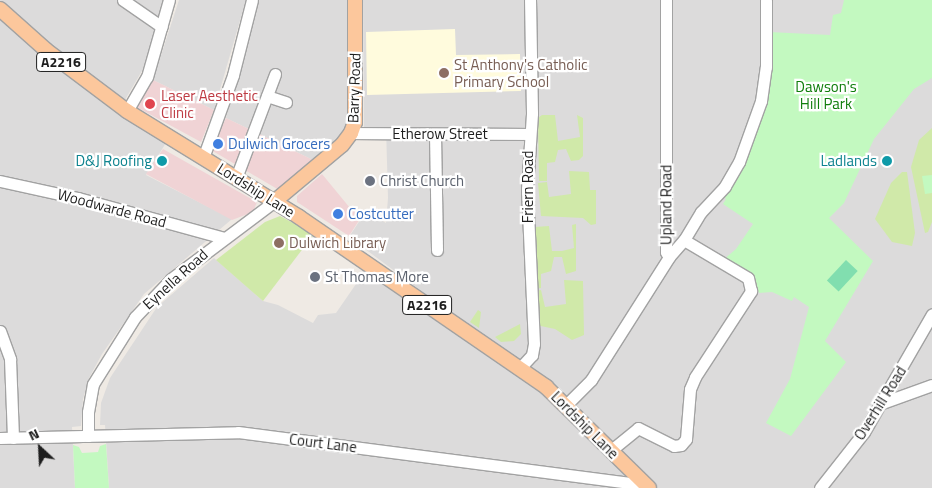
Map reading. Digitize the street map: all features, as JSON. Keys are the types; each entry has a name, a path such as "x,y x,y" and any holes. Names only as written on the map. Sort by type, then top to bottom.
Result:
{"main road":[{"name":"Barry Road","path":"275,201 316,169 351,133 355,122 355,0"},
{"name":"Lordship Lane","path":"0,9 46,50 127,111 275,201 546,387 647,486"}],"street":[{"path":"123,0 162,27"},
{"path":"127,111 147,77 170,0"},
{"path":"204,158 233,75 252,0"},
{"name":"Friern Road","path":"519,369 532,355 534,344 528,221 528,134 532,113 530,0"},
{"name":"Upland Road","path":"565,406 591,380 669,257 666,252 666,0"},
{"path":"669,257 684,240 701,212 725,186 739,162 761,101 766,67 766,0"},
{"path":"236,178 275,74"},
{"path":"267,96 286,102"},
{"name":"Etherow Street","path":"351,133 528,134"},
{"path":"435,134 437,250"},
{"name":"Woodwarde Road","path":"0,181 78,198 224,238"},
{"name":"Eynella Road","path":"88,436 88,412 93,384 124,332 162,287 275,201"},
{"path":"610,450 638,428 674,446 682,445 686,438 690,389 695,377 751,291 748,278 684,240"},
{"name":"Overhill Road","path":"820,488 882,403 932,314"},
{"path":"0,331 10,359 13,438"},
{"path":"882,403 901,399 932,385"},
{"name":"Court Lane","path":"0,438 238,432 647,486"}],"shaded area":[{"path":"0,0 164,0 143,69 122,105 0,9"},
{"path":"179,0 246,0 214,110 153,80"},
{"path":"257,0 348,0 350,120 343,133 313,160 226,118"},
{"path":"363,0 932,0 932,488 654,488 549,386 349,237 366,211 386,223 388,198 386,127 364,127"},
{"path":"0,12 169,138 146,175 232,219 144,294 102,354 89,378 83,399 81,426 72,427 75,488 0,488"},
{"name":"St Anthony's Catholic Primary School","path":"455,29 456,55 520,54 521,91 367,95 366,32"},
{"path":"147,77 214,110 201,142 131,104"},
{"path":"226,118 313,160 279,190 211,150"},
{"path":"163,149 257,202 253,212 232,220 146,174"},
{"path":"322,174 350,208 365,211 349,236 297,202 297,196"},
{"path":"214,258 263,301 278,305 313,323 318,315 336,313 365,271 545,390 643,488 109,488 105,425 100,425 101,403 110,378 157,307"}],"green space":[{"name":"Dawson's Hill Park","path":"844,0 932,0 932,78 914,89 874,139 844,203 829,218 873,261 825,341 846,362 791,436 766,423 790,379 809,307 794,297 792,301 772,292 759,293 752,277 722,261 736,249 753,224 723,204 726,199 720,192 737,161 758,102 769,32 830,35 833,15 841,13"},
{"path":"542,115 555,115 558,141 580,137 577,115 583,118 583,156 579,160 571,161 566,149 558,150 555,162 547,163 547,181 539,181 538,118"},
{"path":"932,128 932,222 928,232 925,233 911,167 919,140"},
{"path":"569,171 589,172 590,190 596,190 596,224 591,225 583,218 541,216 538,183 547,182 549,197 571,194"},
{"path":"902,172 907,172 915,233 912,246 892,242 875,219 891,183"},
{"path":"932,175 932,193 925,194 922,176"},
{"path":"280,216 314,234 263,301 216,260 265,222"},
{"path":"576,224 576,271 566,274 562,257 554,257 551,271 541,274 541,288 534,289 535,227 549,226 552,251 562,251 574,248 572,225"},
{"path":"846,260 858,271 839,291 827,280"},
{"path":"564,280 583,281 584,335 572,340 555,329 536,325 534,291 541,290 545,307 566,304"},
{"path":"478,310 481,312 479,328 470,322"},
{"path":"520,324 521,334 514,341 501,342 495,337"},
{"path":"106,444 109,488 75,488 73,445 79,447 82,453 98,452 100,446"}],"place":[{"name":"St Anthony's Catholic Primary School","path":"444,73"},
{"name":"Laser Aesthetic Clinic","path":"150,104"},
{"name":"Dulwich Grocers","path":"218,144"},
{"name":"D&J Roofing","path":"162,161"},
{"name":"Ladlands","path":"887,161"},
{"name":"Christ Church","path":"370,181"},
{"name":"Costcutter","path":"338,214"},
{"name":"Dulwich Library","path":"279,243"},
{"name":"St Thomas More","path":"315,277"}]}
